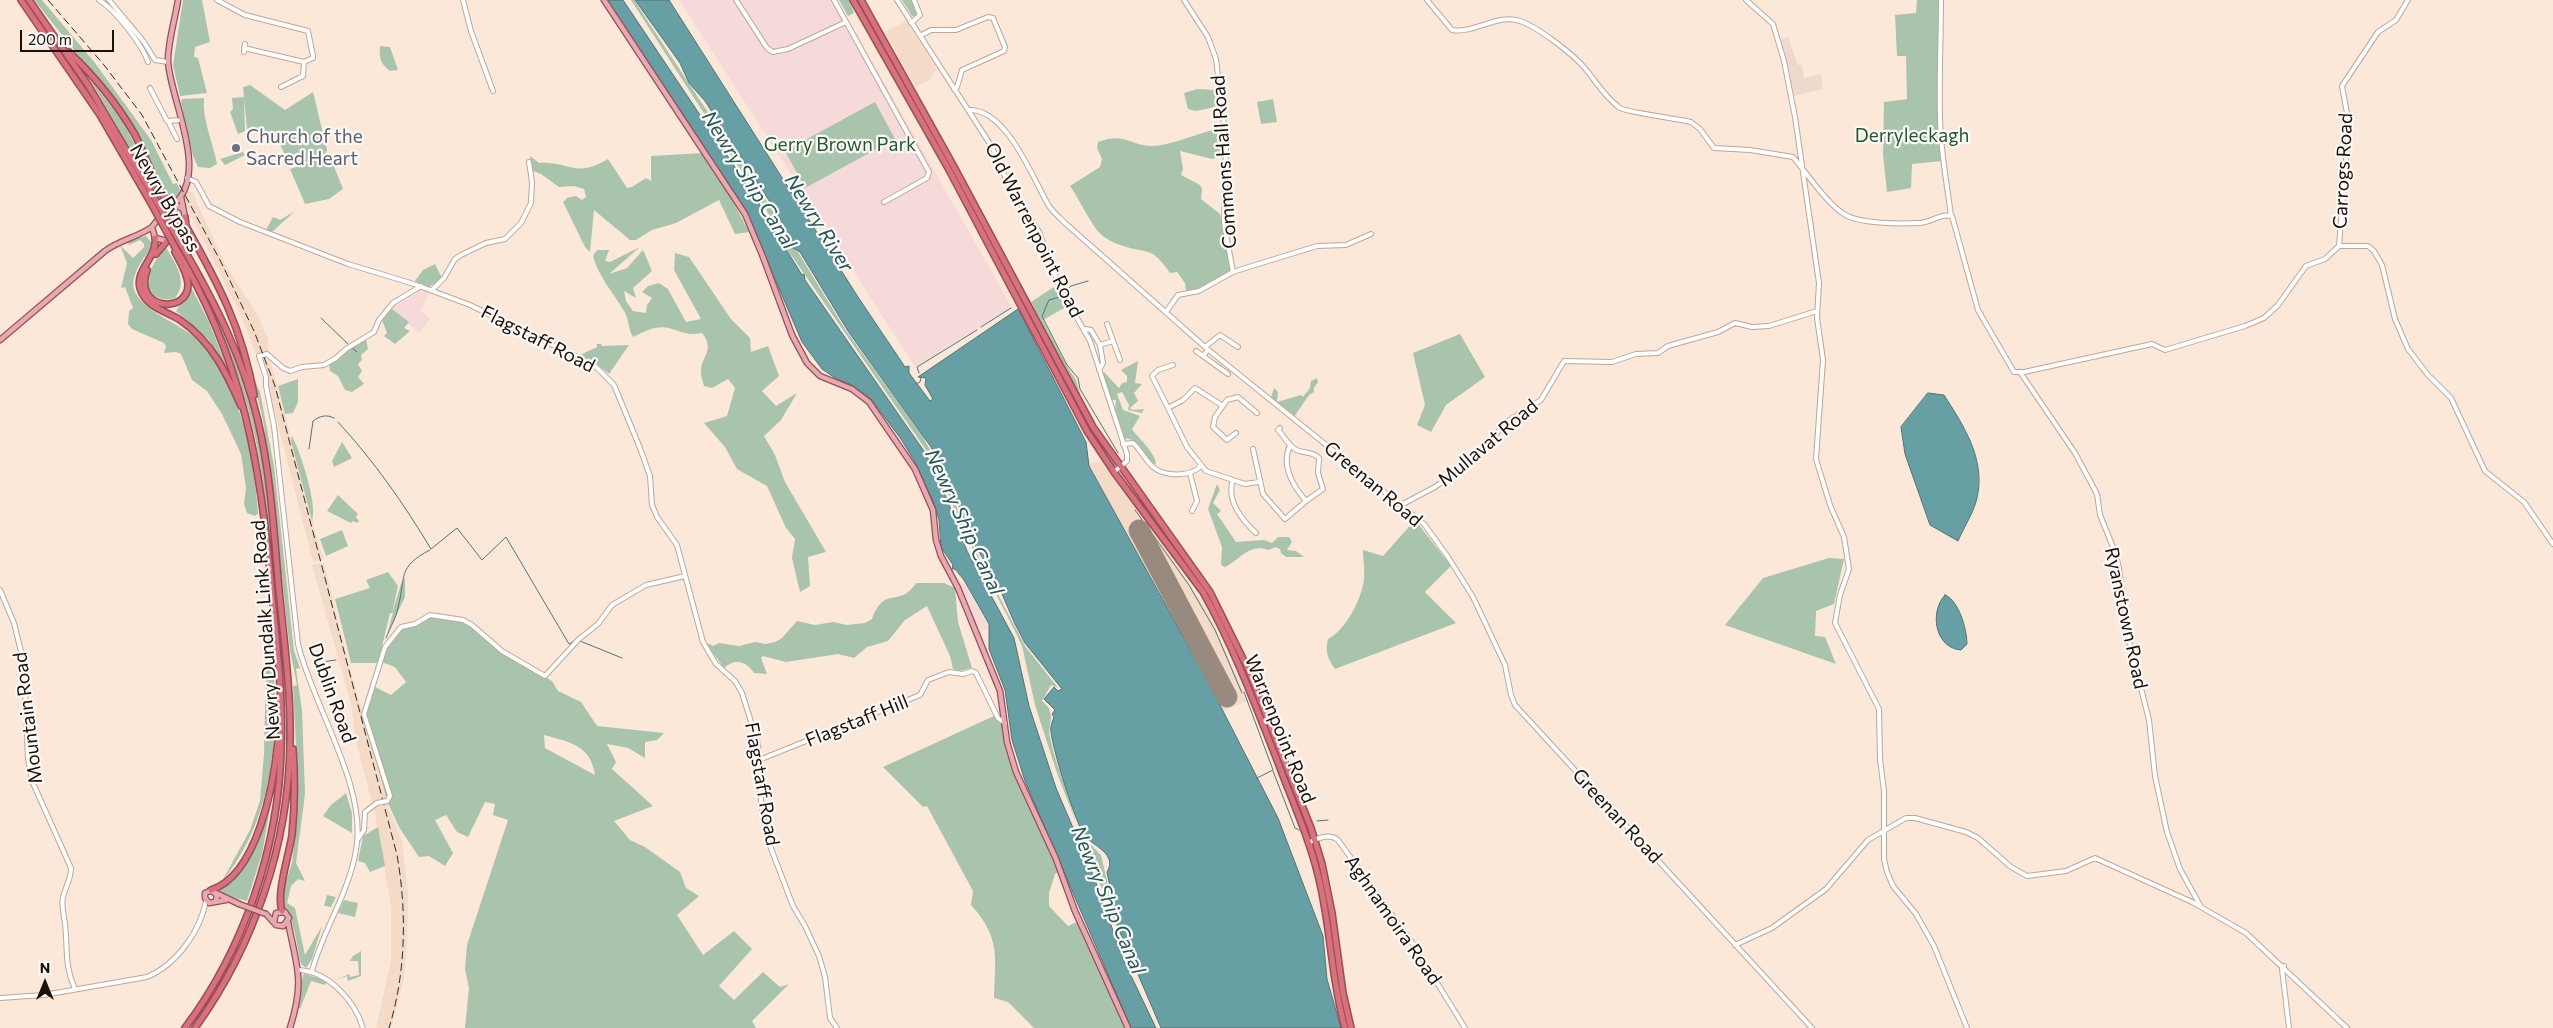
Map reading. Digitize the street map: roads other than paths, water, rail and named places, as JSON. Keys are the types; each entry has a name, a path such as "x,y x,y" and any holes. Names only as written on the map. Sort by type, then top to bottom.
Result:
{"highway":[{"name":"Newry Bypass","path":"20,0 100,115 161,221 215,325 237,384 250,427"},
{"name":"Newry Bypass","path":"29,0 60,43 157,202 227,328 243,368 258,421"},
{"name":"Warrenpoint Road","path":"853,0 966,202 1087,431 1114,472 1203,592 1214,611 1238,664 1308,843 1323,899 1337,1000 1345,1028"},
{"name":"Warrenpoint Road","path":"861,0 953,165 1093,427 1120,468 1178,544 1210,592 1230,630 1252,678 1314,839 1326,880 1343,993 1351,1028"},
{"path":"60,43 109,96 121,113 134,133 166,200 172,205"},
{"path":"185,217 186,226 221,288 235,322 246,356 258,421"},
{"path":"154,237 154,250 140,280 142,294 150,304 193,330 209,346 222,364 250,427"},
{"path":"167,241 153,258 144,278 144,285 149,296 162,304 178,302 185,295 188,288 187,278 174,248"},
{"name":"Newry Dundalk Link Road","path":"195,1028 214,1000 241,951 268,881 287,788 290,714 270,490 258,421"},
{"name":"Newry Dundalk Link Road","path":"185,1028 223,967 248,913 259,881 277,795 282,719 266,530 250,427"},
{"path":"279,912 280,897 288,861 295,794 290,714"},
{"path":"214,892 224,885 237,870 259,828 275,769 282,719"}],"main road":[{"path":"142,233 167,241 177,232 185,217 181,197 187,178 189,161 168,62 178,0"},
{"path":"604,0 745,214 764,257 792,335 807,363 820,376 862,395 877,411 910,460 933,510 936,540 941,556 958,588 1000,691 1007,742 1016,772 1056,859 1075,911 1128,1028"},
{"path":"0,340 98,256 122,240 142,233 152,227 165,208 181,197"},
{"path":"172,205 182,208"},
{"path":"152,227 154,237"},
{"path":"214,892 214,901"},
{"path":"226,900 206,901 206,894 214,892 226,900 267,915 278,926 283,926 290,933"},
{"path":"267,915 279,912 288,916 299,970 299,991 290,1028"},
{"path":"274,922 279,912"},
{"path":"283,926 288,922"}],"street":[{"path":"109,0 144,42 155,60 168,62"},
{"path":"217,0 245,16 308,30 313,58 304,62 244,48"},
{"path":"463,0 471,31 494,91"},
{"path":"736,0 767,48 773,52 788,49 846,22"},
{"path":"834,0 929,172 927,178 884,202"},
{"name":"Old Warrenpoint Road","path":"897,0 998,158 1010,188 1039,232 1060,288 1085,329 1128,458 1120,468"},
{"name":"Commons Hall Road","path":"1184,0 1208,37 1216,59 1226,142 1224,223 1233,272"},
{"path":"1427,0 1452,30 1459,31 1503,20 1520,21 1570,53 1584,67 1599,88 1621,109 1691,122 1700,129 1714,148 1782,153 1793,157 1836,208 1852,218 1921,223 1943,216 1951,216"},
{"path":"1746,0 1773,24 1789,85 1818,269 1817,311 1823,360 1816,459 1830,505 1844,537 1849,569 1840,596 1835,623 1879,709 1885,830 1884,859 1893,886 1916,914 1934,946 1967,1028"},
{"name":"Ryanstown Road","path":"1941,0 1941,145 1946,165 1947,198 1951,216 1978,310 2010,368 2014,372 2020,372 2071,448 2097,494 2100,515 2115,552 2119,568 2128,638 2150,720 2155,776 2167,832 2180,869 2201,907"},
{"name":"Carrogs Road","path":"2408,0 2396,20 2378,32 2342,86 2348,109 2349,124 2339,246 2368,246 2374,250 2382,265 2395,319 2408,349 2428,375 2451,398 2485,470 2524,502 2553,544"},
{"path":"102,1 138,44 148,62"},
{"path":"911,23 920,15 915,1"},
{"path":"920,36 931,30 956,30 988,17 993,18 1005,47 1004,51 962,70 957,87 954,89"},
{"path":"281,87 300,79 304,73 304,62"},
{"path":"150,88 162,115 169,123 177,139"},
{"name":"Greenan Road","path":"968,110 982,113 1000,126 1019,149 1053,211 1207,348 1424,524 1448,556 1473,597 1505,665 1510,695 1515,705 1812,1028"},
{"path":"169,123 181,120"},
{"path":"432,290 444,278 455,259 486,243 505,239 521,223 531,203 532,182 529,162"},
{"name":"Flagstaff Road","path":"187,178 196,182 205,200 212,208 240,222 354,266 421,286 470,304 594,365 609,377 618,393 648,467 653,510 677,545 706,648 716,664 734,681 742,693 757,736 761,800 767,838 792,904 819,956 825,977 830,1018 837,1028"},
{"path":"1166,312 1178,296 1199,291 1233,272 1317,246 1346,245 1370,234"},
{"path":"2020,372 2152,344 2165,350 2245,326 2264,318 2278,305 2306,266 2325,259 2339,246"},
{"name":"Dublin Road","path":"312,971 325,932 350,874 358,839 357,814 350,785 304,668 298,644 272,416 266,377 260,355 267,354 283,368 290,371 302,367 324,366 370,335 393,303 421,286"},
{"name":"Mullavat Road","path":"1401,505 1435,487 1478,456 1505,423 1541,400 1564,361 1612,362 1636,354 1658,353 1668,346 1718,332 1735,323 1752,327 1769,326 1817,311"},
{"path":"1107,324 1120,360"},
{"path":"1085,329 1091,330 1100,344 1104,363 1099,370"},
{"path":"1203,356 1207,348 1220,334 1238,347"},
{"path":"1100,344 1113,341"},
{"path":"1196,351 1222,372 1228,374"},
{"path":"1173,365 1158,370 1152,376 1187,447 1201,466 1212,474 1239,482 1248,484 1260,482"},
{"path":"1168,408 1183,400 1195,388 1222,406"},
{"path":"1236,433 1227,440 1214,430 1214,420 1229,398 1238,398 1257,412"},
{"path":"267,417 272,416"},
{"path":"1254,449 1260,482 1266,498 1283,519 1306,501 1325,490 1318,473 1318,456 1298,451 1290,445 1279,429 1274,426"},
{"path":"1123,444 1133,443 1151,464 1160,471 1190,473 1201,466"},
{"path":"1290,445 1286,456 1287,467 1306,501"},
{"path":"1114,472 1120,468"},
{"path":"1190,473 1197,498 1192,508"},
{"path":"1233,480 1230,488 1231,497 1240,514 1255,532 1258,526"},
{"path":"1238,488 1239,482"},
{"path":"358,839 364,830 366,812 377,804 387,801 390,796 364,714 385,647 402,627 415,624 430,615 463,620 472,625 502,651 545,676 579,639 598,624 612,605 646,585 685,576"},
{"name":"Mountain Road","path":"0,590 14,623 24,664 28,759 32,782 71,868 71,876 63,898 62,908 65,925 66,966 75,989"},
{"name":"Flagstaff Hill","path":"759,760 920,695 928,680 949,672 966,674 972,671 976,673 998,718 1005,723"},
{"path":"1735,945 1772,928 1826,889 1868,840 1911,817 1956,828 1974,836 2011,866 2027,876 2064,872 2093,859 2100,859 2201,907 2246,932 2284,966 2347,1028"},
{"name":"Aghnamoira Road","path":"1314,839 1333,836 1338,840 1413,944 1465,1028"},
{"path":"1308,843 1314,839"},
{"path":"0,998 44,995 134,980 155,974 180,953 204,910 206,901"},
{"path":"204,910 214,901"},
{"path":"2284,966 2282,968 2289,1028"},
{"path":"299,970 312,971 325,978 356,1011 364,1028"}],"water":[{"path":"608,0 623,0 757,200 778,237 782,235 784,226 775,210 705,101 689,83 680,63 635,0 669,0 858,297 905,367 909,366 909,373 930,401 933,399 925,385 926,378 918,377 1018,309 1086,442 1089,466 1205,676 1278,818 1323,936 1327,979 1341,1028 1161,1028 1119,930 1107,872 1110,866 1109,860 1107,855 1085,836 1081,829 1060,769 1051,730 1054,717 1052,714 1055,710 1044,699 1054,687 1058,691 1062,689 1025,643 995,578 976,547 950,484 931,447 848,331 800,252 789,246 786,249 802,275 804,274 805,280 926,454 946,497 967,551 1014,638 1029,706 1056,788 1094,877 1123,959 1156,1028 1131,1028 1025,781 1012,740 1005,690 989,649 989,624 964,580 955,569 952,569 953,565 941,547 939,519 915,462 901,439 871,399 852,385 835,378 822,369 802,342 745,209"},
{"path":"1928,393 1944,395 1966,431 1976,457 1979,484 1976,503 1958,541 1930,525 1905,454 1901,427"},
{"path":"1945,595 1950,598 1958,609 1964,624 1967,644 1961,650 1952,648 1945,643 1937,628 1937,610"}],"waterway":[{"path":"1066,291 1071,286 1088,281"},
{"path":"1059,297 1049,300 1042,316 1067,365 1078,378 1080,389 1118,453"},
{"path":"981,327 1011,308"},
{"path":"321,318 349,345"},
{"path":"919,373 917,367 977,330"},
{"path":"351,347 357,352"},
{"path":"916,384 920,382 921,377"},
{"path":"309,449 313,421 323,416 334,418"},
{"path":"338,422 388,483 431,549 457,528 482,560 506,537 569,644 576,640"},
{"path":"1135,510 1189,585 1215,630 1242,693"},
{"path":"386,638 397,612 407,567 419,556 430,550"},
{"path":"580,641 622,658"},
{"path":"314,663 336,660"},
{"path":"1244,692 1273,770 1257,778"},
{"path":"1273,771 1295,828 1299,830"},
{"path":"1317,821 1328,820"}],"railway":[{"path":"48,0 104,65 142,115 221,262 254,331 275,386 397,855 402,898 402,964 395,1007 389,1028"}],"place":[{"name":"Church of the Sacred Heart","path":"236,148"}],"park label":[{"name":"Derryleckagh","path":"1912,136"},
{"name":"Gerry Brown Park","path":"840,145"}],"water label":[{"name":"Newry Ship Canal","path":"749,180"},
{"name":"Newry River","path":"819,223"},
{"name":"Newry Ship Canal","path":"964,522"},
{"name":"Newry Ship Canal","path":"1108,900"}]}
